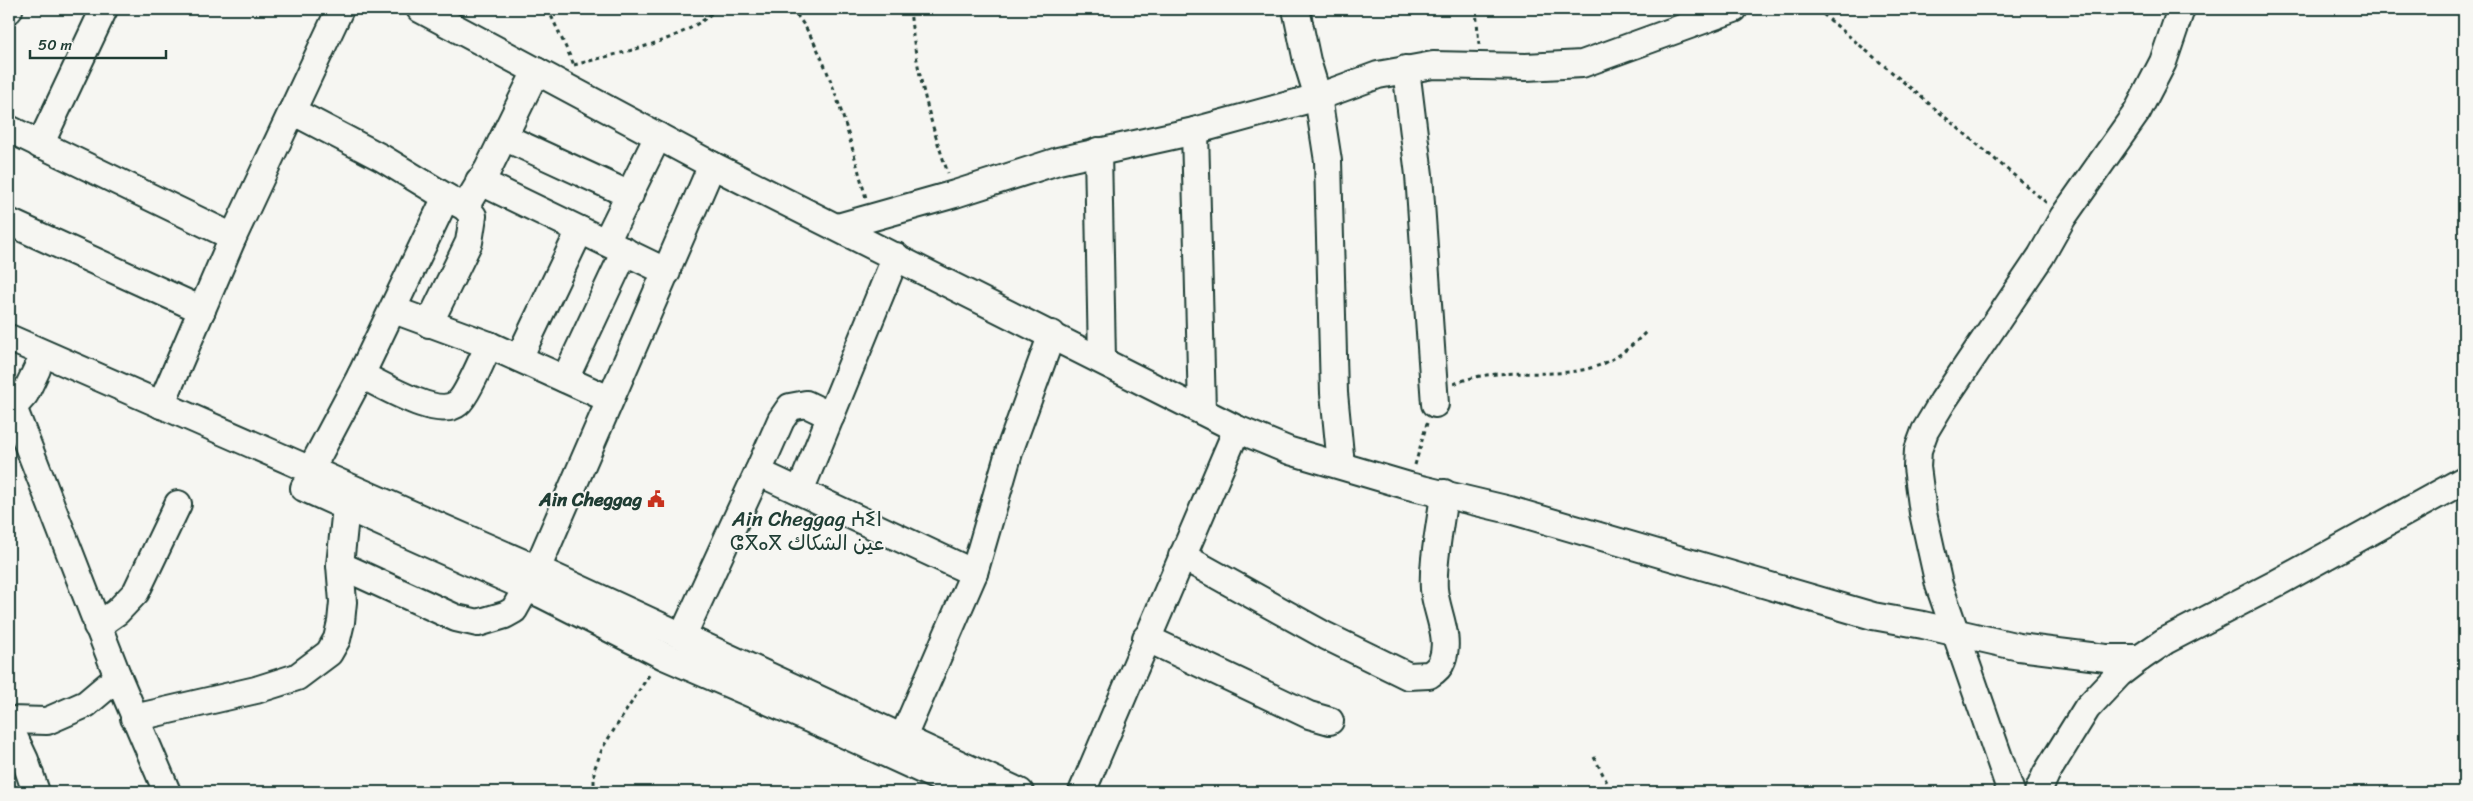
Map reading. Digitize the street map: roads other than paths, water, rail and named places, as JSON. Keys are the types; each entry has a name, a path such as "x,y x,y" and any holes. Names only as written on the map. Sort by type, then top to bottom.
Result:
{"street":[{"path":"40,145 104,9"},
{"path":"161,406 233,237 340,9"},
{"path":"420,9 712,165 1052,334 1202,412 1290,451 1409,486 1510,510 1873,616 2052,652 2106,658 2140,658"},
{"path":"1296,9 1306,61 1318,97 1328,161 1334,393 1341,466"},
{"path":"838,227 955,194 1058,161 1195,131 1318,97 1378,75 1433,64 1555,66 1588,63 1734,9"},
{"path":"2011,792 1939,585 1927,536 1917,467 1918,450 1925,432 1943,401 2146,96 2163,62 2182,9"},
{"path":"1406,69 1419,176 1435,404"},
{"path":"310,471 394,310 455,202 479,181 488,169 536,71"},
{"path":"292,111 382,158 455,202 472,216 469,242 429,324"},
{"path":"9,129 233,237"},
{"path":"1195,131 1202,412"},
{"path":"565,379 615,247 630,195 658,136"},
{"path":"504,137 630,195"},
{"path":"1098,151 1102,360"},
{"path":"340,565 456,618 478,623 500,617 514,610 532,579 712,165"},
{"path":"479,181 667,272"},
{"path":"9,222 202,310"},
{"path":"519,358 580,230"},
{"path":"800,491 896,256"},
{"path":"394,310 489,345 609,399"},
{"path":"903,737 974,573 1010,449 1052,334"},
{"path":"9,338 310,471 532,579 664,656 837,731 970,792"},
{"path":"361,376 427,406 445,409 460,402 489,345"},
{"path":"9,356 346,507 683,635 1020,792"},
{"path":"37,369 25,394 11,410 134,718 167,792"},
{"path":"683,635 781,420 790,407 806,404 831,416"},
{"path":"1082,792 1146,638 1237,429"},
{"path":"758,472 974,573"},
{"path":"2038,792 2051,766 2087,708 2119,674 2140,658 2164,641 2303,569 2464,480"},
{"path":"1182,556 1326,636 1408,676 1429,675 1442,661 1444,647 1444,633 1434,590 1435,559 1444,494"},
{"path":"97,626 117,612 136,592 178,504"},
{"path":"134,718 256,690 297,677 329,652 337,639 343,602 340,565 346,507"},
{"path":"1146,638 1309,715 1330,722"},
{"path":"9,720 47,721 86,704 118,678"},
{"path":"9,726 25,760 36,792"}],"place":[{"name":"Ain Cheggag","path":"656,499"}],"district":[{"name":"Ain Cheggag ⵄⵉⵏ ⵛⴳⴰⴳ عين الشكاك","path":"807,531"}]}
